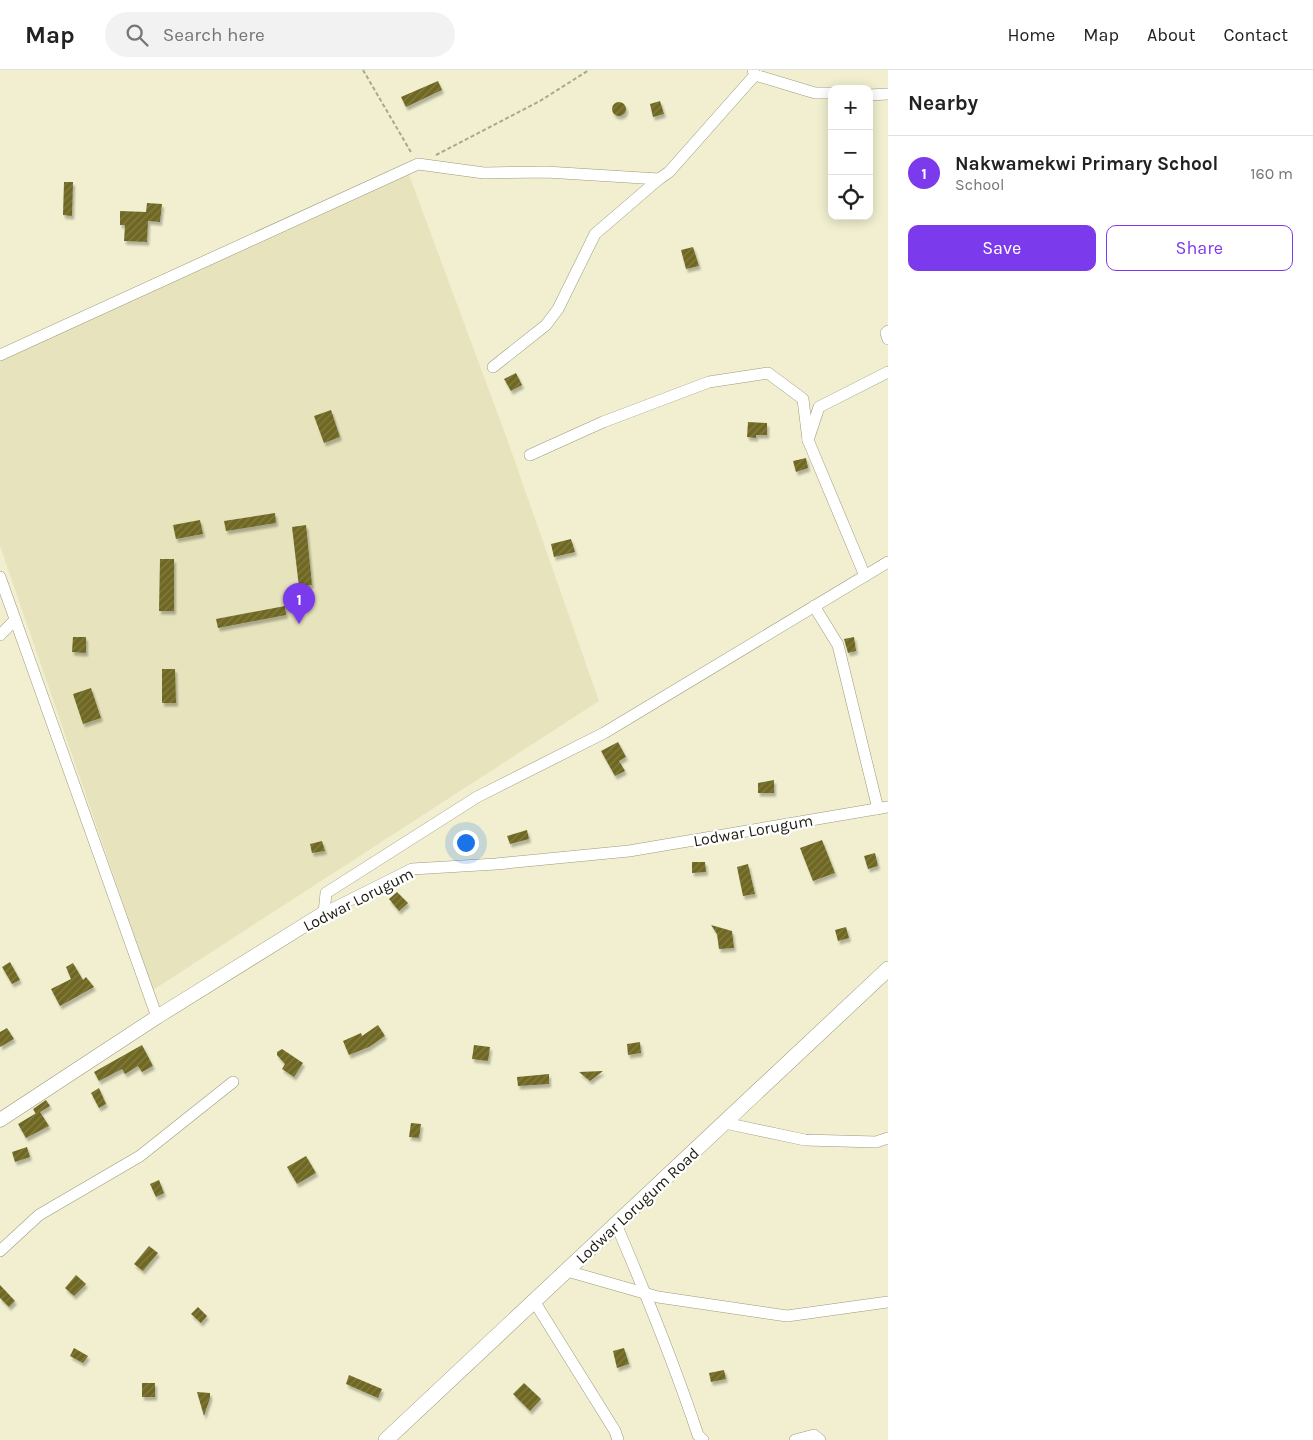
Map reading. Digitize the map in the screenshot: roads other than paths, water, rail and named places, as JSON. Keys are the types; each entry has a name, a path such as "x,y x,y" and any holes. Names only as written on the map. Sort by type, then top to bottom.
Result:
{"main road":[{"name":"Lodwar Lorugum Road","path":"386,1440 888,969"}],"street":[{"path":"493,367 546,325 558,309 595,234 669,172 754,72 815,93 828,94"},
{"path":"873,94 888,94"},
{"path":"0,355 418,164 484,173 546,172 659,179"},
{"path":"888,331 886,333 888,339"},
{"path":"808,440 819,407 888,372"},
{"path":"530,455 603,422 709,382 768,373 803,399 808,440 866,576"},
{"path":"324,913 326,893 477,798 604,733 888,562"},
{"path":"0,577 157,1017"},
{"path":"814,606 838,645 883,808"},
{"path":"0,635 15,620"},
{"name":"Lodwar Lorugum","path":"0,1120 157,1017 324,913 412,869 453,865 496,864 629,851 883,808"},
{"path":"0,1251 39,1214 140,1156 233,1082"},
{"path":"725,1122 805,1140 876,1142 888,1138"},
{"path":"616,1224 679,1378 698,1438"},
{"path":"567,1271 658,1298 787,1316 888,1302"},
{"path":"534,1301 615,1431 618,1440"},
{"path":"795,1440 814,1435 820,1440"}],"place":[{"name":"Nakwamekwi Primary School","path":"299,624"}]}
